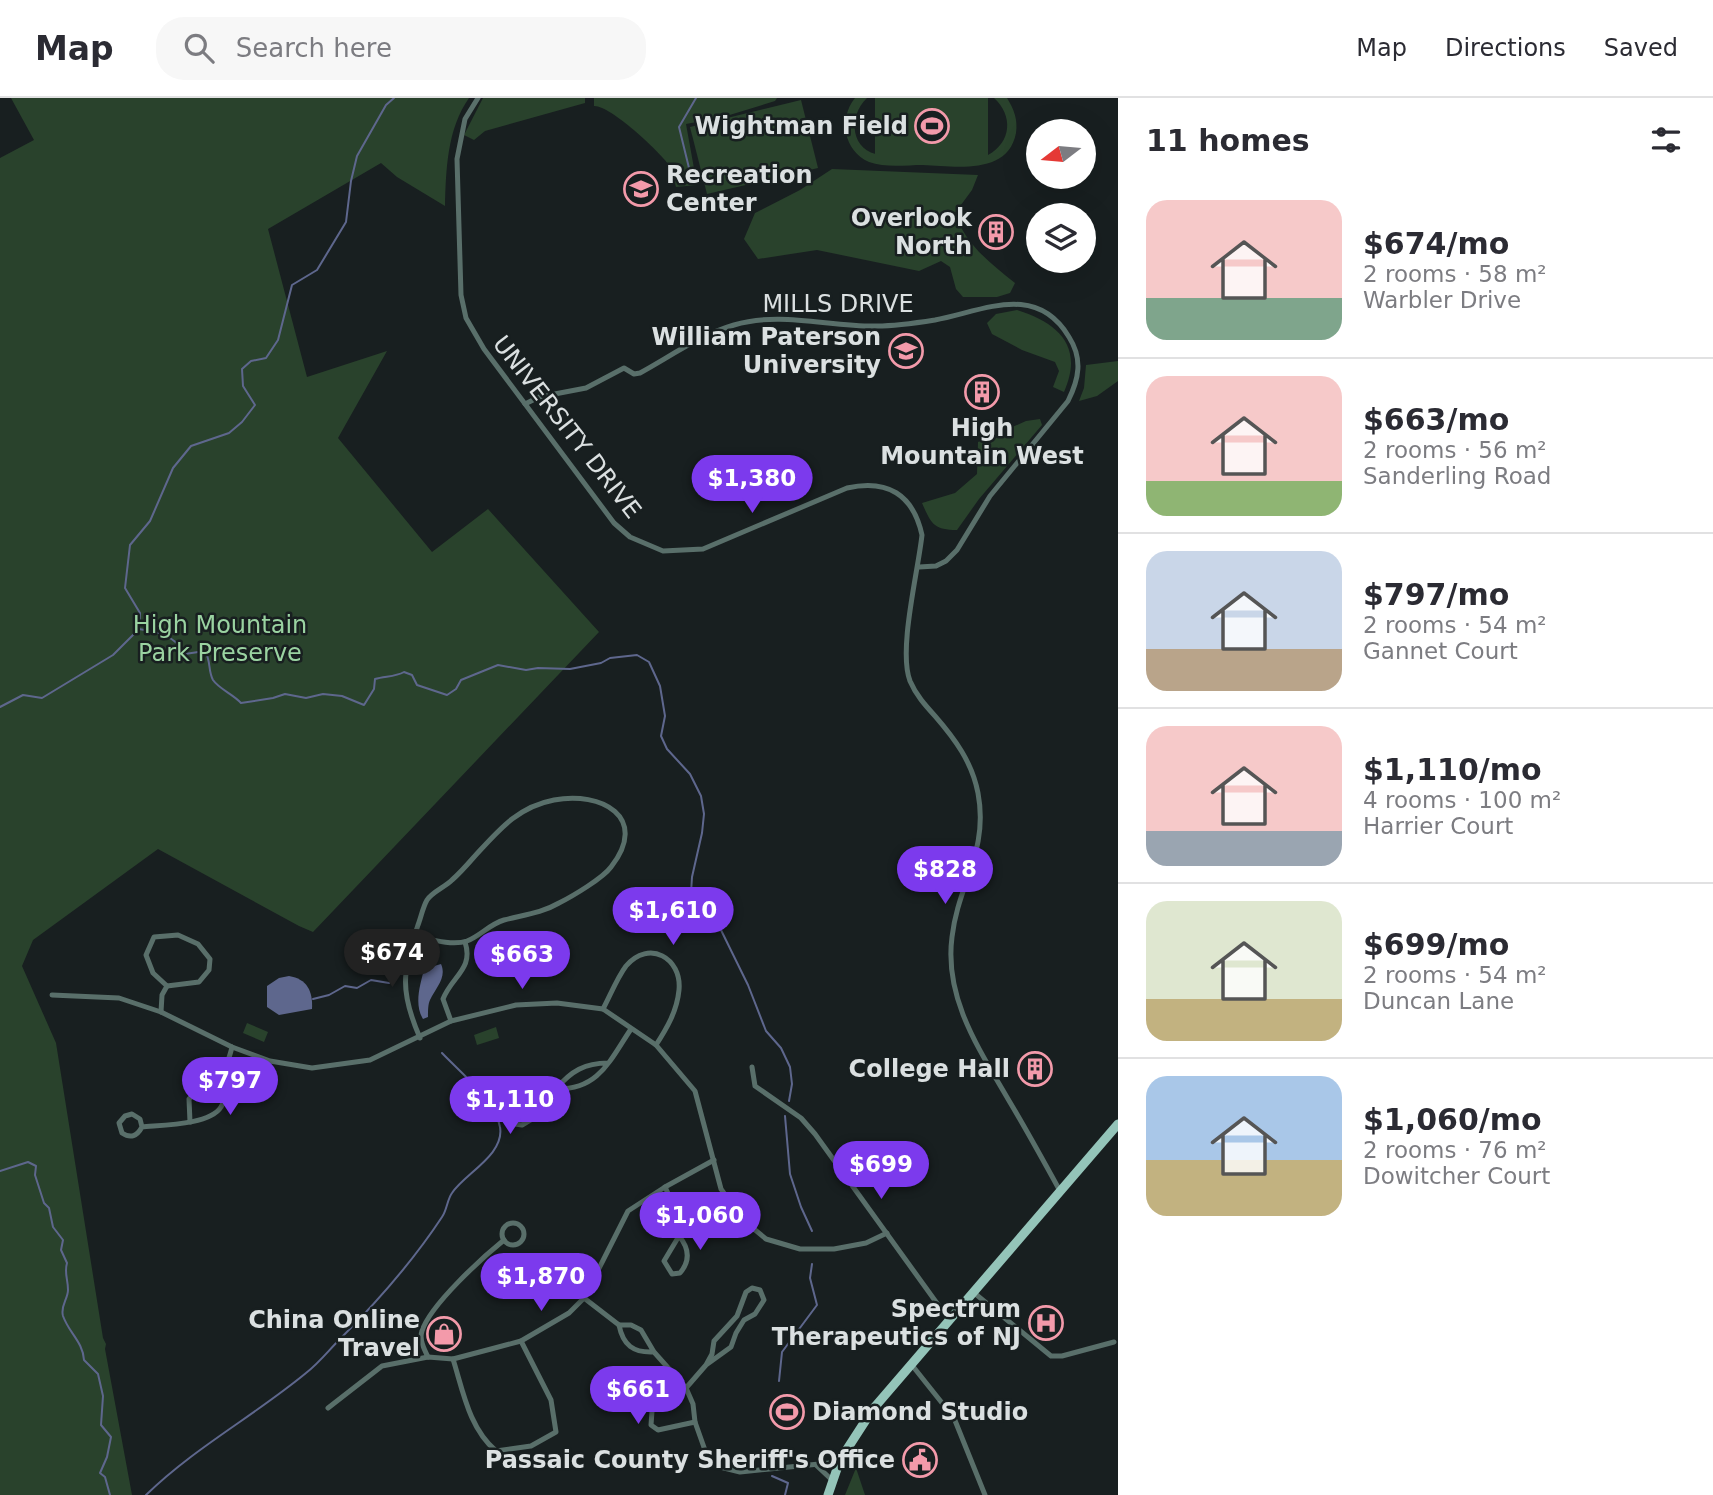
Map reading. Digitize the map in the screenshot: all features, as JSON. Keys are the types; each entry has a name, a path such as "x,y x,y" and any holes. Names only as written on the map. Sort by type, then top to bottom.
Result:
{"main road":[{"path":"828,1495 839,1462 866,1418 1118,1124"}],"street":[{"name":"UNIVERSITY DRIVE","path":"478,98 465,118 457,159 461,295 466,318 474,334 614,523 630,537 663,551 703,550 847,488 866,484 879,485 898,493 911,506 918,519 922,535 906,648 906,668 914,690 953,737 967,760 976,785 980,812 976,856 956,914 951,939 954,986 971,1033 1060,1191"},
{"name":"MILLS DRIVE","path":"525,404 548,395 586,388 624,368 634,374 640,373 699,339 737,324 758,320 877,326 934,320 1001,304 1016,303 1040,309 1065,330 1074,344 1079,358 1075,387 1063,408 990,496 957,550 936,566 919,567"},
{"path":"414,936 438,941 465,942 501,921 527,916 559,904 611,868 626,841 625,822 614,808 590,799 556,799 531,806 512,817 451,881 428,898 414,936 406,963 408,1010 420,1038"},
{"path":"177,935 198,944 210,958 209,970 199,982 167,986 153,973 146,955 154,937 177,935"},
{"path":"451,1021 443,999 448,986 464,968 469,954 465,942"},
{"path":"603,1009 627,966 641,955 654,952 667,958 676,971 679,989 670,1023 656,1045"},
{"path":"161,1012 162,995 167,986"},
{"path":"52,995 119,998 161,1012 232,1047 270,1061 312,1068 370,1060 451,1021 516,1005 558,1003 603,1009 656,1045 695,1091 721,1189 743,1220 766,1239 800,1249 834,1249 866,1243 887,1233"},
{"path":"556,1088 567,1089 594,1080 631,1029"},
{"path":"142,1127 206,1119 221,1108 232,1047"},
{"path":"529,1099 532,1119 522,1125 515,1124 510,1110 513,1106 529,1099 556,1088 576,1070 592,1064 608,1063"},
{"path":"752,1066 755,1086 801,1118 816,1134 949,1320"},
{"path":"190,1122 189,1099 207,1080 225,1076"},
{"path":"132,1114 140,1119 142,1127 133,1137 126,1136 119,1123 124,1116 132,1114"},
{"path":"328,1408 382,1366 428,1357 453,1359 521,1340 569,1313 583,1298 628,1211 714,1160"},
{"path":"665,1187 681,1221 679,1236 664,1261 672,1274 680,1273 687,1260 687,1247 679,1236"},
{"path":"428,1357 422,1346 421,1331 434,1310 479,1262 504,1240 504,1229 509,1224 517,1224 522,1228 524,1234 519,1243 513,1245 504,1240"},
{"path":"695,1422 658,1430 651,1425 652,1411 686,1388 706,1365 712,1354 714,1341 732,1321 746,1292 752,1288 760,1290 764,1300 761,1307 744,1320 731,1347 706,1365"},
{"path":"973,1292 1051,1356 1062,1356 1114,1342"},
{"path":"583,1298 619,1325 631,1325 642,1330 654,1352 686,1388 706,1453 716,1466 740,1472 839,1462"},
{"path":"732,1321 740,1326"},
{"path":"619,1325 621,1337 629,1347 642,1352 654,1352"},
{"path":"453,1359 473,1422 488,1444 496,1451 531,1446 556,1432 551,1399 521,1340"},
{"path":"911,1364 954,1418 985,1495"},
{"path":"816,1465 832,1480"}],"green space":[{"name":"High Mountain Park Preserve","path":"11,98 469,98 452,136 447,164 445,206 397,177 381,163 268,229 307,377 387,351 338,438 432,552 488,509 599,632 313,932 158,849 33,940 22,966 56,1043 103,1338 132,1495 0,1495 0,158 34,140"},
{"path":"483,98 585,98 585,103 485,131 474,140 464,135"},
{"path":"594,98 777,98 775,101 723,117 686,124 697,185 676,187 672,170 664,158 622,121 594,106"},
{"name":"Wightman Field","path":"855,98 867,98 857,114 855,132 858,141 863,148 875,153 875,98 988,98 988,155 1002,143 1007,128 1004,112 994,98 1007,98 1015,115 1016,133 1011,147 1002,156 978,166 875,164 854,150 846,134 846,115"},
{"path":"801,100 818,168 707,194 690,127"},
{"path":"832,169 978,175 972,190 955,213 972,243 1015,283 1010,293 997,297 963,297 956,289 950,267 941,261 919,271 817,250 758,259 744,239 755,213 800,190"},
{"path":"1017,310 1045,322 1064,339 1071,362 1064,392 1053,387 1059,371 1055,362 1022,350 992,334 987,323 996,314"},
{"path":"1118,361 1118,381 1097,396 1079,401 1084,388 1086,365"},
{"path":"1040,419 1042,425 979,499 957,530 943,529 934,524 922,503 955,493 977,474 978,442 1026,421"},
{"path":"247,1023 268,1032 264,1042 243,1033"},
{"path":"496,1027 499,1038 477,1045 474,1035"},
{"path":"856,1468 865,1495 845,1495"}],"water":[{"path":"441,964 442,978 429,1002 428,1017 423,1019 418,1001 424,969"},
{"path":"289,976 308,987 312,1009 279,1015 267,1007 267,986 279,978"}],"waterway":[{"path":"0,707 23,695 42,698 113,655 139,629 140,613 125,588 130,545 150,521 173,468 191,446 229,433 255,405 243,386 242,369 251,361 266,358 278,340 292,285 317,270 346,222 357,156 386,105 394,98"},
{"path":"689,168 679,127 696,98"},
{"path":"139,629 160,633 172,639 185,654 205,651 213,680 241,703 285,694 306,698 323,694 342,696 364,705 374,689 375,679 404,672 412,675 417,685 447,695 456,689 461,680 498,665 526,670 570,669 601,663 610,658 637,655 649,662 660,686 665,716 661,736 667,749 690,774 701,796 704,814 691,893 698,905 719,926 748,985 766,1031 781,1048 790,1067 792,1084 789,1101"},
{"path":"313,999 329,995 345,986 357,988 371,980 389,983"},
{"path":"146,1495 184,1462 286,1389 320,1361 407,1265 442,1217 452,1193 490,1155 500,1137 497,1117 476,1087 442,1053"},
{"path":"785,1116 790,1174 812,1231"},
{"path":"0,1171 28,1162 36,1166 35,1175 44,1203 49,1208 53,1227 63,1240 61,1250 67,1263 68,1290 63,1316 81,1348 84,1360 98,1374 103,1396 101,1425 111,1437 100,1473 105,1477 110,1495"},
{"path":"779,1381 782,1352 817,1305 810,1278 812,1264"},
{"path":"772,1476 788,1483 785,1495"}],"place":[{"name":"Wightman Field","path":"932,126"},
{"name":"Recreation Center","path":"641,189"},
{"name":"Overlook North","path":"996,232"},
{"name":"William Paterson University","path":"906,351"},
{"name":"High Mountain West","path":"982,392"},
{"name":"College Hall","path":"1035,1069"},
{"name":"Spectrum Therapeutics of NJ","path":"1046,1323"},
{"name":"China Online Travel","path":"444,1334"},
{"name":"Diamond Studio","path":"787,1412"},
{"name":"Passaic County Sheriff's Office","path":"920,1460"}]}
